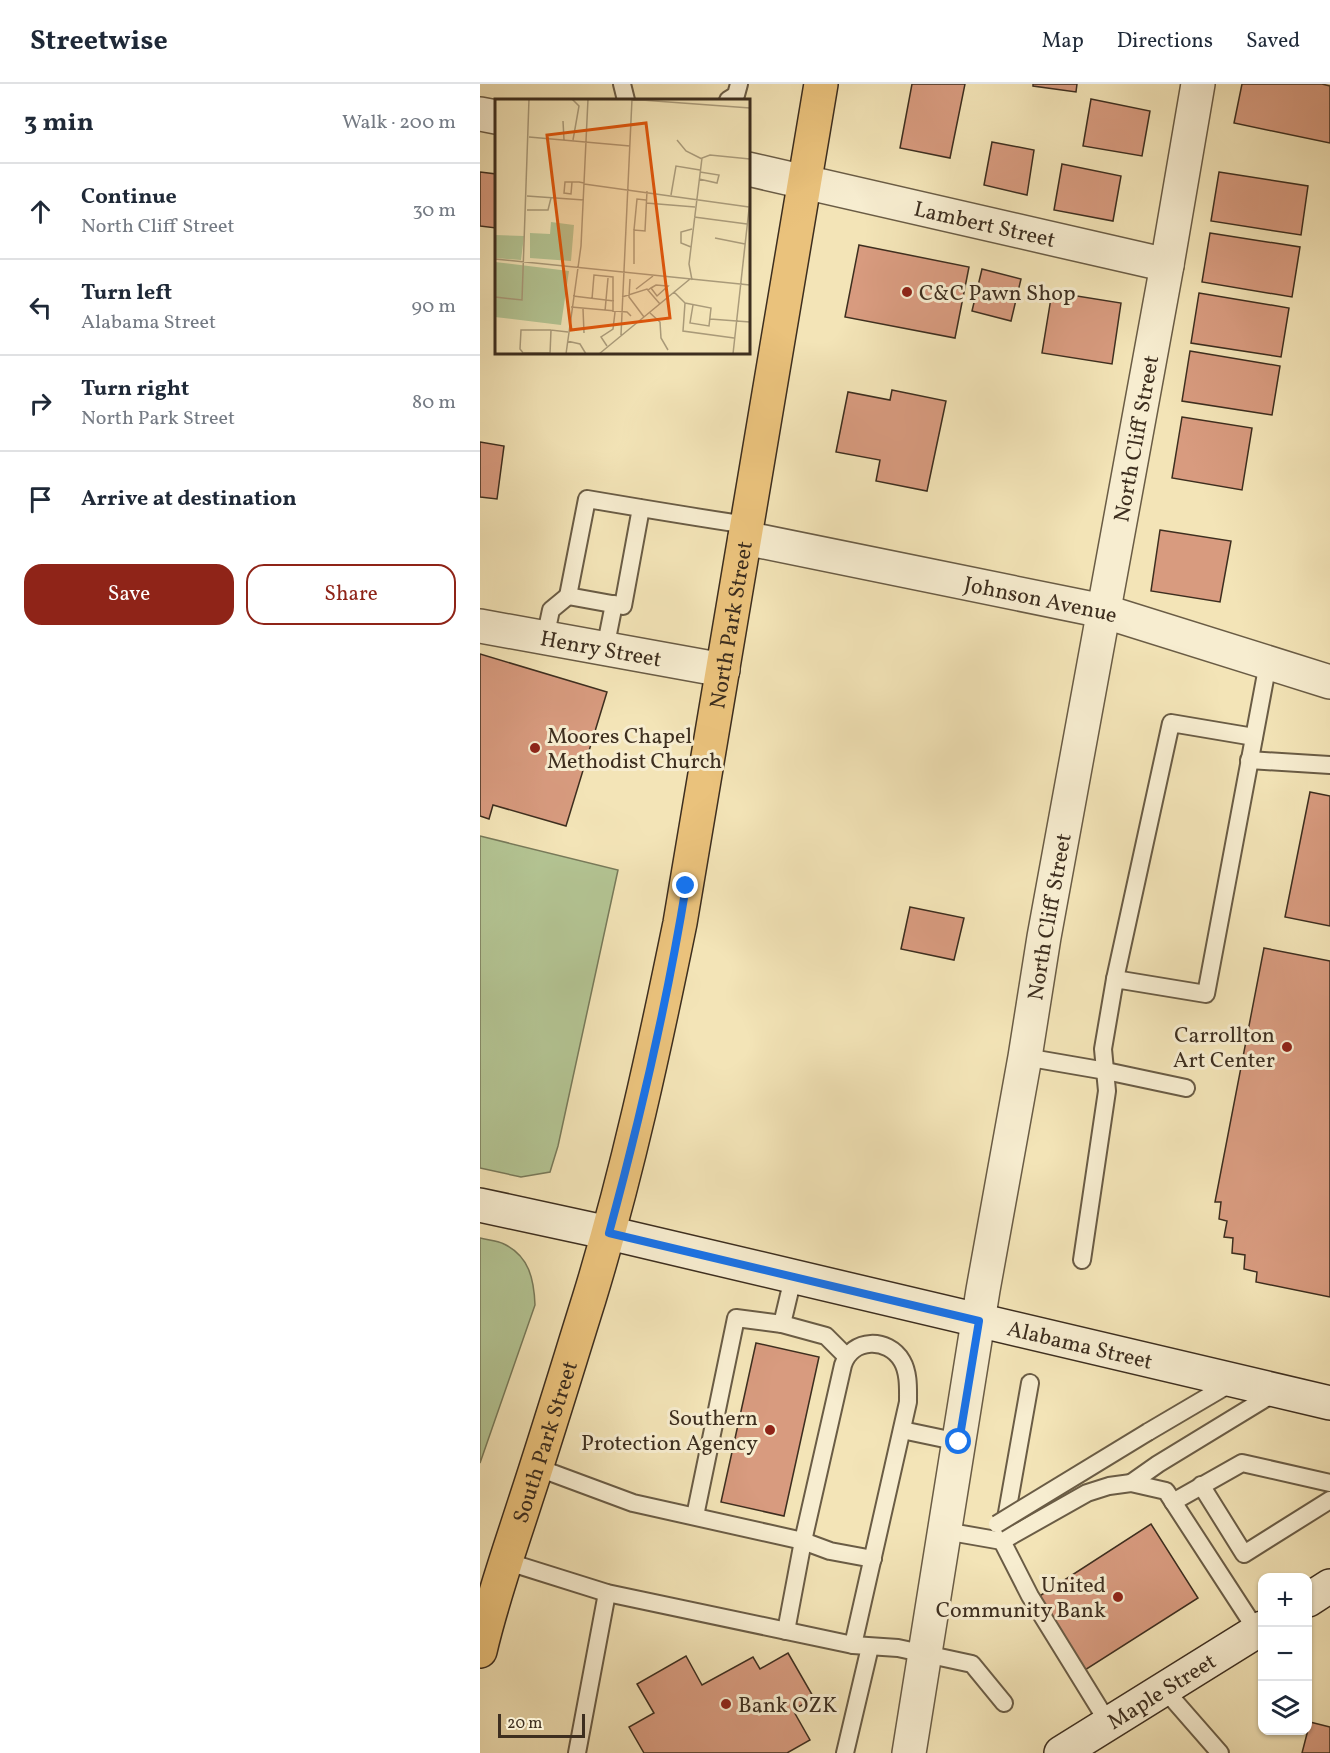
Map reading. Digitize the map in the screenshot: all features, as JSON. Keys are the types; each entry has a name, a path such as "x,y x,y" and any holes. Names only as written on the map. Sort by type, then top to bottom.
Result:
{"main road":[{"name":"North Park Street","path":"609,1233 631,1150 669,979 821,84"},
{"name":"South Park Street","path":"480,1651 505,1561 609,1233"}],"street":[{"name":"North Cliff Street","path":"909,1753 1044,937 1198,84"},
{"path":"480,114 495,117"},
{"name":"Lambert Street","path":"750,169 805,180 1167,265"},
{"name":"Johnson Avenue","path":"746,531 1103,611 1330,682"},
{"name":"Henry Street","path":"480,626 723,670"},
{"name":"Alabama Street","path":"480,1205 609,1233 1330,1404"},
{"path":"1312,1597 1330,1586"},
{"name":"Maple Street","path":"1061,1753 1258,1631"}],"lane":[{"path":"622,84 626,99"},
{"path":"729,99 736,94 739,84"},
{"path":"545,638 551,610 568,596 587,499 641,508 746,531"},
{"path":"568,596 623,606 641,508"},
{"path":"605,649 614,604"},
{"path":"1115,979 1206,994 1268,663"},
{"path":"1082,1260 1107,1091 1103,1049 1115,979 1171,723 1254,737"},
{"path":"1249,760 1330,765"},
{"path":"1025,1057 1186,1088"},
{"path":"782,1324 793,1278"},
{"path":"694,1516 736,1318 782,1324 826,1336 846,1356"},
{"path":"786,1631 803,1541 846,1356 863,1343 878,1344 891,1348 902,1360 908,1384 908,1402 853,1645"},
{"path":"999,1532 1148,1432 1234,1382"},
{"path":"1030,1383 999,1532 1030,1596 1109,1724"},
{"path":"1131,1483 1277,1391"},
{"path":"902,1430 959,1442"},
{"path":"1173,1502 1242,1463 1330,1484"},
{"path":"536,1467 633,1503 803,1541 830,1551 873,1559"},
{"path":"945,1531 999,1532 1087,1493 1109,1486 1131,1483 1166,1491 1258,1627"},
{"path":"1201,1485 1244,1554 1330,1500"},
{"path":"505,1561 607,1593 853,1645 898,1648 972,1664 1004,1703"},
{"path":"576,1753 607,1593"},
{"path":"845,1753 870,1647"},
{"path":"1164,1689 1220,1753"}],"green space":[{"path":"480,836 618,870 558,1146 550,1172 521,1177 480,1168"},
{"path":"480,1238 501,1243 512,1249 525,1262 531,1277 535,1305 480,1463"}],"building":[{"path":"912,84 965,84 950,158 900,148"},
{"path":"1033,84 1077,84 1076,92 1033,86"},
{"path":"1242,84 1322,84 1330,86 1330,143 1234,123"},
{"path":"1091,99 1150,111 1142,156 1083,146"},
{"path":"992,142 1034,150 1027,195 984,185"},
{"path":"1062,164 1121,176 1113,221 1054,210"},
{"path":"480,172 495,174 495,228 480,226"},
{"path":"1219,172 1308,186 1301,235 1211,221"},
{"path":"1210,233 1300,247 1292,297 1202,282"},
{"name":"C&C Pawn Shop","path":"859,245 969,267 955,338 845,317"},
{"path":"982,269 1021,279 1011,321 972,311"},
{"path":"1052,292 1121,303 1112,364 1042,353"},
{"path":"1199,293 1289,308 1281,357 1191,343"},
{"path":"1190,351 1280,366 1272,415 1182,401"},
{"path":"892,390 946,401 927,491 876,481 880,460 836,452 848,392 890,400"},
{"path":"1182,417 1252,428 1242,490 1172,478"},
{"path":"480,442 504,446 497,499 480,497"},
{"path":"1160,530 1231,541 1220,602 1151,591"},
{"name":"Moores Chapel Methodist Church","path":"480,654 607,692 566,826 493,805 489,819 480,816"},
{"path":"1310,792 1330,796 1330,926 1285,917"},
{"path":"910,907 964,918 954,960 901,949"},
{"name":"Carrollton Art Center","path":"1264,948 1330,961 1330,1297 1256,1282 1257,1272 1244,1269 1245,1255 1232,1253 1233,1238 1224,1237 1227,1221 1219,1219 1221,1202 1215,1202"},
{"name":"Southern Protection Agency","path":"756,1343 819,1357 784,1516 721,1502"},
{"name":"United Community Bank","path":"1151,1524 1198,1598 1085,1670 1038,1597"},
{"name":"Bank OZK","path":"788,1653 814,1698 793,1710 810,1740 787,1753 644,1753 629,1727 654,1713 637,1684 686,1656 702,1685 753,1657 760,1669"},
{"path":"1312,1722 1330,1727 1330,1753 1302,1753 1307,1735 1312,1735"}],"place":[{"name":"C&C Pawn Shop","path":"907,292"},
{"name":"Moores Chapel Methodist Church","path":"535,748"},
{"name":"Carrollton Art Center","path":"1287,1047"},
{"name":"Southern Protection Agency","path":"770,1430"},
{"name":"United Community Bank","path":"1118,1597"},
{"name":"Bank OZK","path":"726,1704"}],"route":[{"path":"686,886 652,1058 626,1173 609,1233 979,1321 959,1442"}]}
